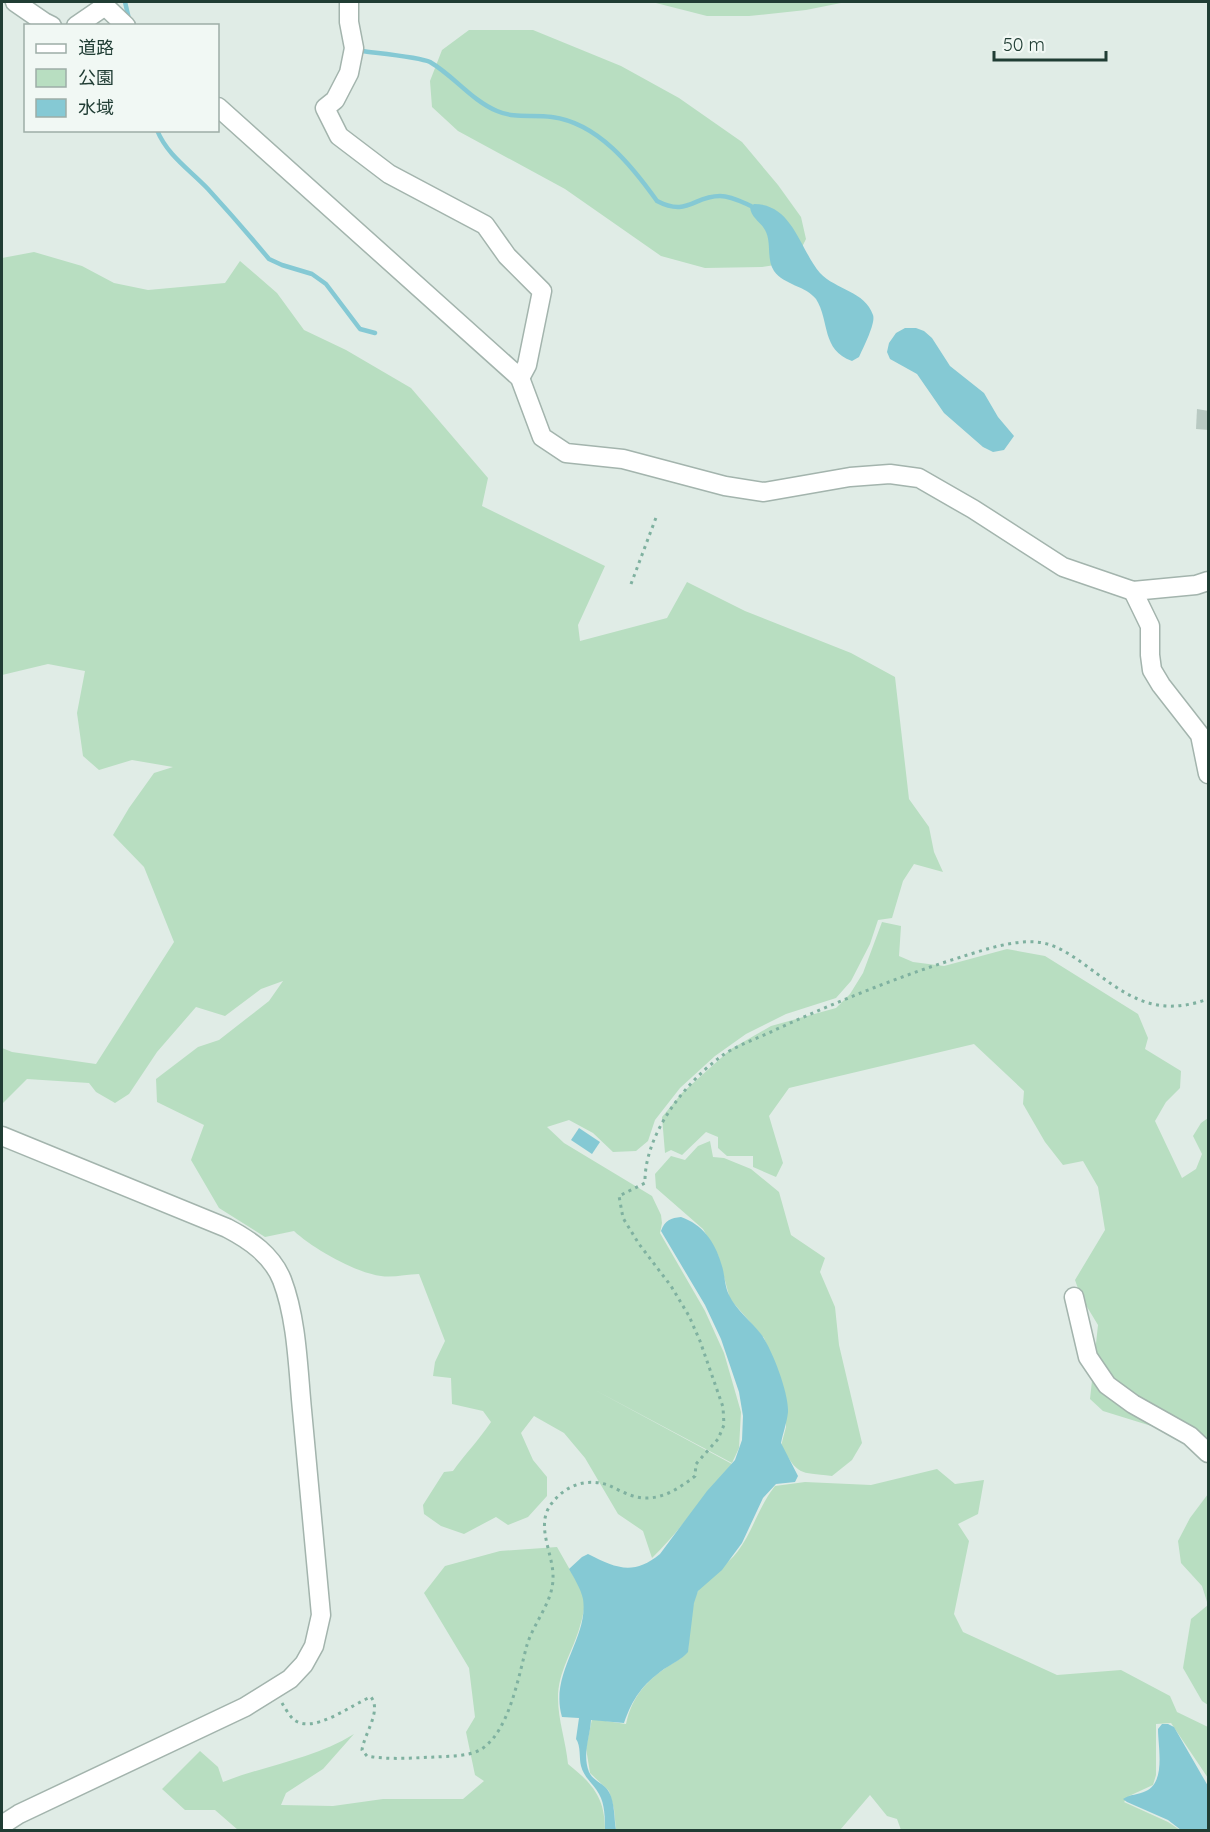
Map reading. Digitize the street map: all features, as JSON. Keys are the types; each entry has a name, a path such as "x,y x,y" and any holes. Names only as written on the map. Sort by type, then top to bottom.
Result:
{"street":[{"path":"15,2 48,24"},
{"path":"349,2 349,22 354,48 350,73 335,100 325,108 339,136 389,174 485,225 507,256 542,291 527,365 520,378"},
{"path":"79,24 105,6 124,24"},
{"path":"219,108 520,378 542,437 566,453 623,459 724,486 764,492 850,477 890,474 919,478 973,509 1063,567 1133,591 1196,585 1209,581"},
{"path":"1133,591 1150,626 1152,670 1200,735 1209,774"},
{"path":"2,1136 227,1228 251,1240 267,1257 281,1278 288,1301 297,1358 321,1614 314,1646 304,1664 290,1679 246,1707 19,1814 2,1825"},
{"path":"1074,1297 1088,1357 1107,1385 1133,1404 1190,1436 1209,1453"}],"path":[{"path":"632,584 657,515"},
{"path":"273,1689 293,1719 310,1725 371,1697 375,1701 375,1710 362,1750 367,1756 411,1758 452,1756 483,1748 495,1735 507,1713 517,1689 528,1642 550,1597 553,1569 544,1524 546,1513 552,1503 569,1488 583,1481 605,1484 639,1498 676,1491 695,1476 696,1464 718,1439 724,1425 723,1407 689,1316 671,1286 639,1244 623,1218 619,1196 645,1183 645,1167 649,1150 667,1114 698,1077 720,1057 825,1007 911,973 981,951 1018,943 1037,942 1056,947 1140,1001 1167,1008 1209,999"}],"green space":[{"path":"652,2 846,2 806,10 749,16 707,16"},
{"path":"469,30 533,30 621,66 679,98 742,142 778,185 801,217 806,239 800,251 788,263 762,267 705,268 661,256 565,189 458,131 432,107 430,81 442,50"},
{"path":"34,252 82,266 114,283 148,290 225,283 240,261 277,293 304,330 346,350 411,388 488,478 482,506 605,566 578,625 580,641 667,618 687,582 745,611 851,653 895,677 909,799 929,827 934,852 943,872 914,864 903,881 892,918 878,920 870,944 851,981 836,998 786,1014 746,1034 715,1056 680,1088 655,1120 648,1141 636,1151 613,1152 593,1133 569,1120 547,1127 564,1143 652,1196 661,1215 660,1233 705,1311 724,1353 741,1412 739,1448 732,1463 593,1389 732,1464 652,1558 643,1531 618,1514 585,1458 564,1433 534,1416 521,1433 533,1460 547,1477 547,1496 528,1517 508,1525 496,1517 464,1534 441,1526 424,1514 423,1505 444,1472 453,1471 491,1422 483,1411 452,1404 451,1378 433,1376 435,1362 445,1341 419,1274 390,1277 371,1274 335,1259 294,1231 265,1237 219,1208 191,1160 204,1125 157,1102 156,1079 198,1047 219,1040 269,1001 283,981 261,989 225,1016 196,1007 157,1052 129,1094 115,1103 96,1092 89,1083 27,1079 2,1104 2,1048 12,1052 96,1064 174,942 144,867 113,835 154,773 173,767 132,760 99,770 83,756 77,713 85,671 48,664 2,675 2,258"},
{"path":"882,922 901,926 899,956 913,962 944,966 1007,949 1045,956 1138,1014 1148,1038 1145,1049 1181,1071 1180,1088 1166,1102 1155,1121 1182,1178 1196,1169 1202,1154 1193,1136 1201,1123 1208,1118 1208,1463 1202,1454 1174,1433 1103,1411 1090,1399 1098,1325 1081,1297 1075,1280 1105,1230 1098,1187 1083,1161 1063,1165 1045,1142 1023,1104 1024,1091 974,1044 789,1088 769,1116 783,1163 776,1177 753,1167 753,1156 727,1156 718,1148 718,1137 706,1132 682,1155 671,1150 665,1153 662,1117 682,1093 731,1049 771,1026 836,1008 850,994 863,973"},
{"path":"710,1141 713,1157 724,1158 751,1169 779,1192 791,1235 825,1258 820,1272 835,1307 839,1345 862,1443 852,1460 832,1476 800,1471 781,1446 786,1427 786,1409 781,1383 764,1338 730,1299 718,1255 703,1229 656,1188 655,1174 671,1156 685,1160 698,1146"},
{"path":"937,1469 955,1484 984,1480 978,1514 958,1524 969,1541 954,1614 963,1632 1057,1675 1121,1670 1170,1696 1177,1712 1208,1727 1208,1778 1171,1723 1156,1724 1156,1775 1153,1785 1129,1796 1124,1802 1180,1830 901,1830 897,1819 887,1816 870,1795 840,1830 616,1830 609,1791 590,1773 586,1748 592,1719 626,1724 636,1697 654,1677 686,1653 692,1612 698,1591 738,1551 775,1486 805,1482 871,1485"},
{"path":"1208,1494 1208,1605 1202,1586 1181,1563 1178,1541 1190,1518"},
{"path":"557,1547 586,1598 580,1626 560,1679 558,1706 568,1764 596,1792 603,1809 605,1830 238,1830 215,1810 185,1810 162,1789 200,1751 218,1767 223,1782 323,1750 354,1734 323,1769 286,1793 281,1805 333,1806 383,1799 463,1799 484,1781 475,1775 466,1732 475,1717 469,1668 424,1593 445,1566 500,1551"},
{"path":"1208,1605 1208,1705 1202,1701 1183,1668 1191,1619"}],"water":[{"path":"754,204 767,206 787,220 820,273 857,296 869,307 873,315 873,324 859,357 852,361 835,350 816,299 807,291 778,276 774,271 770,261 767,235 751,211 750,207"},
{"path":"905,328 924,331 932,338 950,366 984,393 998,417 1014,436 1004,450 993,452 983,447 944,413 917,374 890,359 887,352 889,343 896,333"},
{"path":"579,1128 600,1142 592,1154 571,1140"},
{"path":"681,1217 695,1224 707,1235 718,1255 729,1295 761,1334 770,1350 783,1383 788,1404 781,1443 798,1476 795,1482 776,1484 763,1498 742,1543 722,1570 698,1591 694,1603 688,1652 656,1675 644,1687 631,1706 624,1723 591,1720 586,1752 587,1765 591,1775 609,1792 614,1811 616,1830 605,1830 601,1798 581,1766 576,1739 579,1718 562,1717 559,1701 561,1685 583,1613 582,1595 569,1569 588,1554 624,1568 641,1565 660,1554 707,1491 735,1460 742,1440 743,1416 739,1392 721,1339 705,1305 661,1231 669,1220"},
{"path":"1162,1724 1174,1727 1208,1786 1208,1830 1181,1830 1168,1820 1123,1799 1146,1791 1156,1780 1160,1763 1158,1729"}],"building":[{"path":"1197,409 1209,411 1209,430 1196,429"}],"waterway":[{"path":"125,2 129,19"},
{"path":"362,51 430,62 479,101 497,111 517,116 552,117 584,128 612,148 637,174 657,201 676,207 720,196 751,206"},
{"path":"158,132 173,155 208,189 269,259 312,274 326,284 360,329 375,333"}]}
